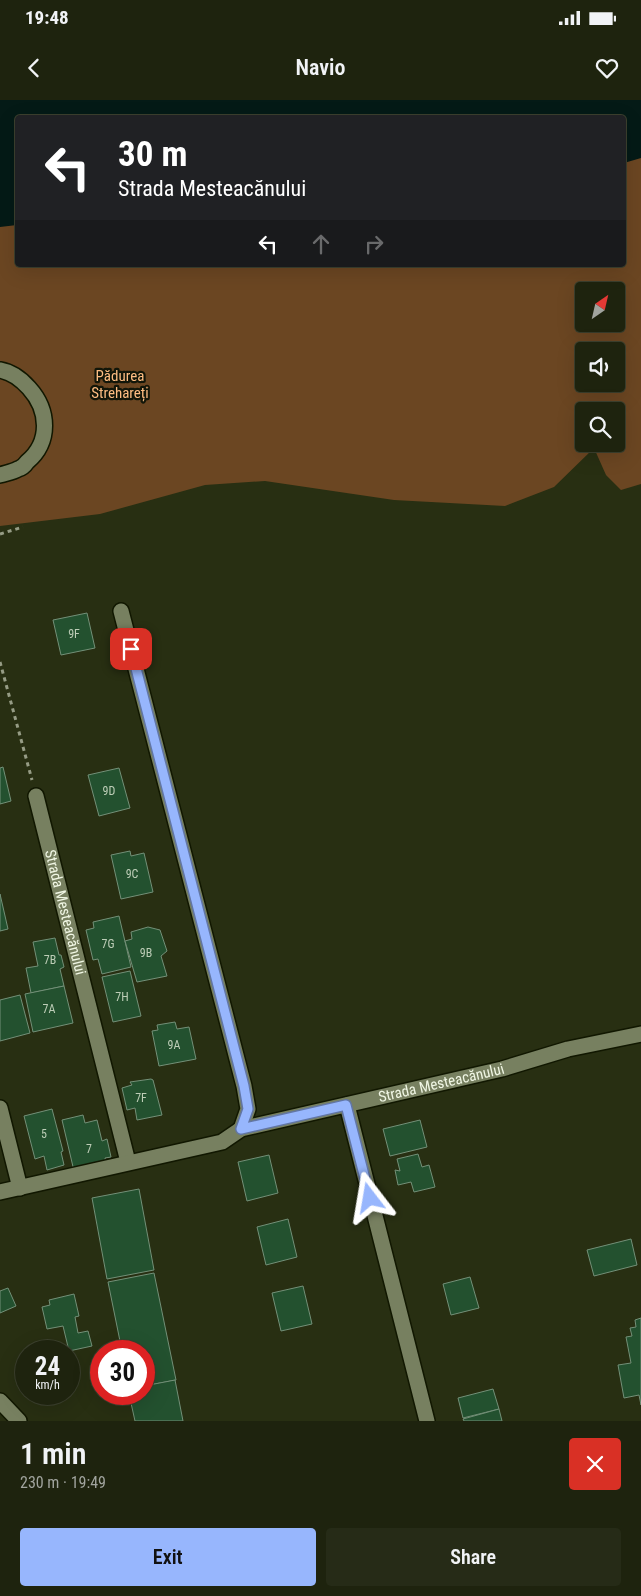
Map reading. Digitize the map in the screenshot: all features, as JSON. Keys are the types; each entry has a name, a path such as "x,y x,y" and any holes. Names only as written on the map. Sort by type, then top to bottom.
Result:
{"street":[{"path":"0,370 20,378 34,393 42,408 46,424 43,442 34,457 19,469 0,475"},
{"path":"122,611 244,1086 248,1109 241,1129"},
{"name":"Strada Mesteacănului","path":"36,796 128,1162"},
{"name":"Strada Mesteacănului","path":"0,1192 222,1142 241,1129 502,1070 568,1049 641,1034"},
{"path":"346,1105 427,1421"},
{"path":"0,1108 20,1188"},
{"path":"0,1401 19,1421"}],"path":[{"path":"0,534 22,526"},
{"path":"0,662 36,796"}],"green space":[{"name":"Pădurea Strehareți","path":"0,100 641,100 641,484 621,490 606,475 596,452 625,452 625,402 575,402 575,452 590,452 554,487 505,506 394,500 265,481 205,485 100,514 0,526"}],"water":[{"path":"0,100 641,100 641,158 626,162 626,115 15,115 15,225 0,227"}],"building":[{"path":"87,613 95,648 61,655 53,620"},
{"path":"3,767 11,801 0,804 0,768"},
{"path":"119,768 130,808 99,816 88,775"},
{"path":"130,851 131,856 144,853 153,892 121,899 111,855"},
{"path":"0,894 8,929 0,931"},
{"path":"119,916 131,967 102,974 98,959 93,960 86,930 94,928 93,922"},
{"path":"148,927 160,930 167,951 161,956 167,976 137,982 125,941 132,939 131,932"},
{"path":"55,938 64,967 60,969 64,986 31,993 26,968 38,966 33,942"},
{"path":"130,971 141,1016 113,1022 102,977"},
{"path":"64,986 73,1023 33,1032 25,994"},
{"path":"20,995 30,1033 0,1041 0,1000"},
{"path":"175,1022 177,1029 189,1027 196,1059 159,1066 152,1031 158,1030 157,1025"},
{"path":"153,1080 162,1115 137,1120 135,1108 127,1110 122,1088 132,1085 130,1082"},
{"path":"52,1109 63,1151 61,1152 64,1165 47,1170 44,1156 35,1159 24,1116"},
{"path":"83,1115 85,1123 97,1120 102,1141 107,1139 111,1157 105,1158 106,1164 74,1171 62,1120"},
{"path":"420,1120 427,1147 390,1156 383,1129"},
{"path":"418,1154 422,1167 429,1165 435,1187 414,1192 411,1182 398,1185 395,1170 400,1171 397,1159"},
{"path":"269,1155 278,1193 247,1201 238,1162"},
{"path":"139,1189 154,1270 107,1279 92,1198"},
{"path":"288,1219 297,1257 266,1265 257,1227"},
{"path":"631,1239 637,1265 594,1276 587,1250"},
{"path":"154,1273 176,1380 155,1384 155,1340 120,1340 108,1282"},
{"path":"470,1277 479,1308 451,1315 443,1284"},
{"path":"303,1286 312,1324 281,1331 272,1293"},
{"path":"8,1288 16,1306 0,1313 0,1291"},
{"path":"74,1294 79,1316 75,1317 78,1333 88,1331 90,1346 80,1349 80,1340 66,1340 63,1326 47,1329 42,1307 50,1305 49,1300"},
{"path":"641,1318 641,1405 639,1395 624,1398 618,1365 631,1363 626,1337 632,1336 630,1328 636,1327 635,1320"},
{"path":"175,1380 183,1421 135,1421 131,1405 155,1405 155,1384"},
{"path":"493,1389 499,1409 463,1418 458,1398"},
{"path":"499,1409 502,1421 464,1421 463,1419"}],"route":[{"path":"131,649 244,1086 248,1109 241,1129 346,1105 370,1198"}]}
